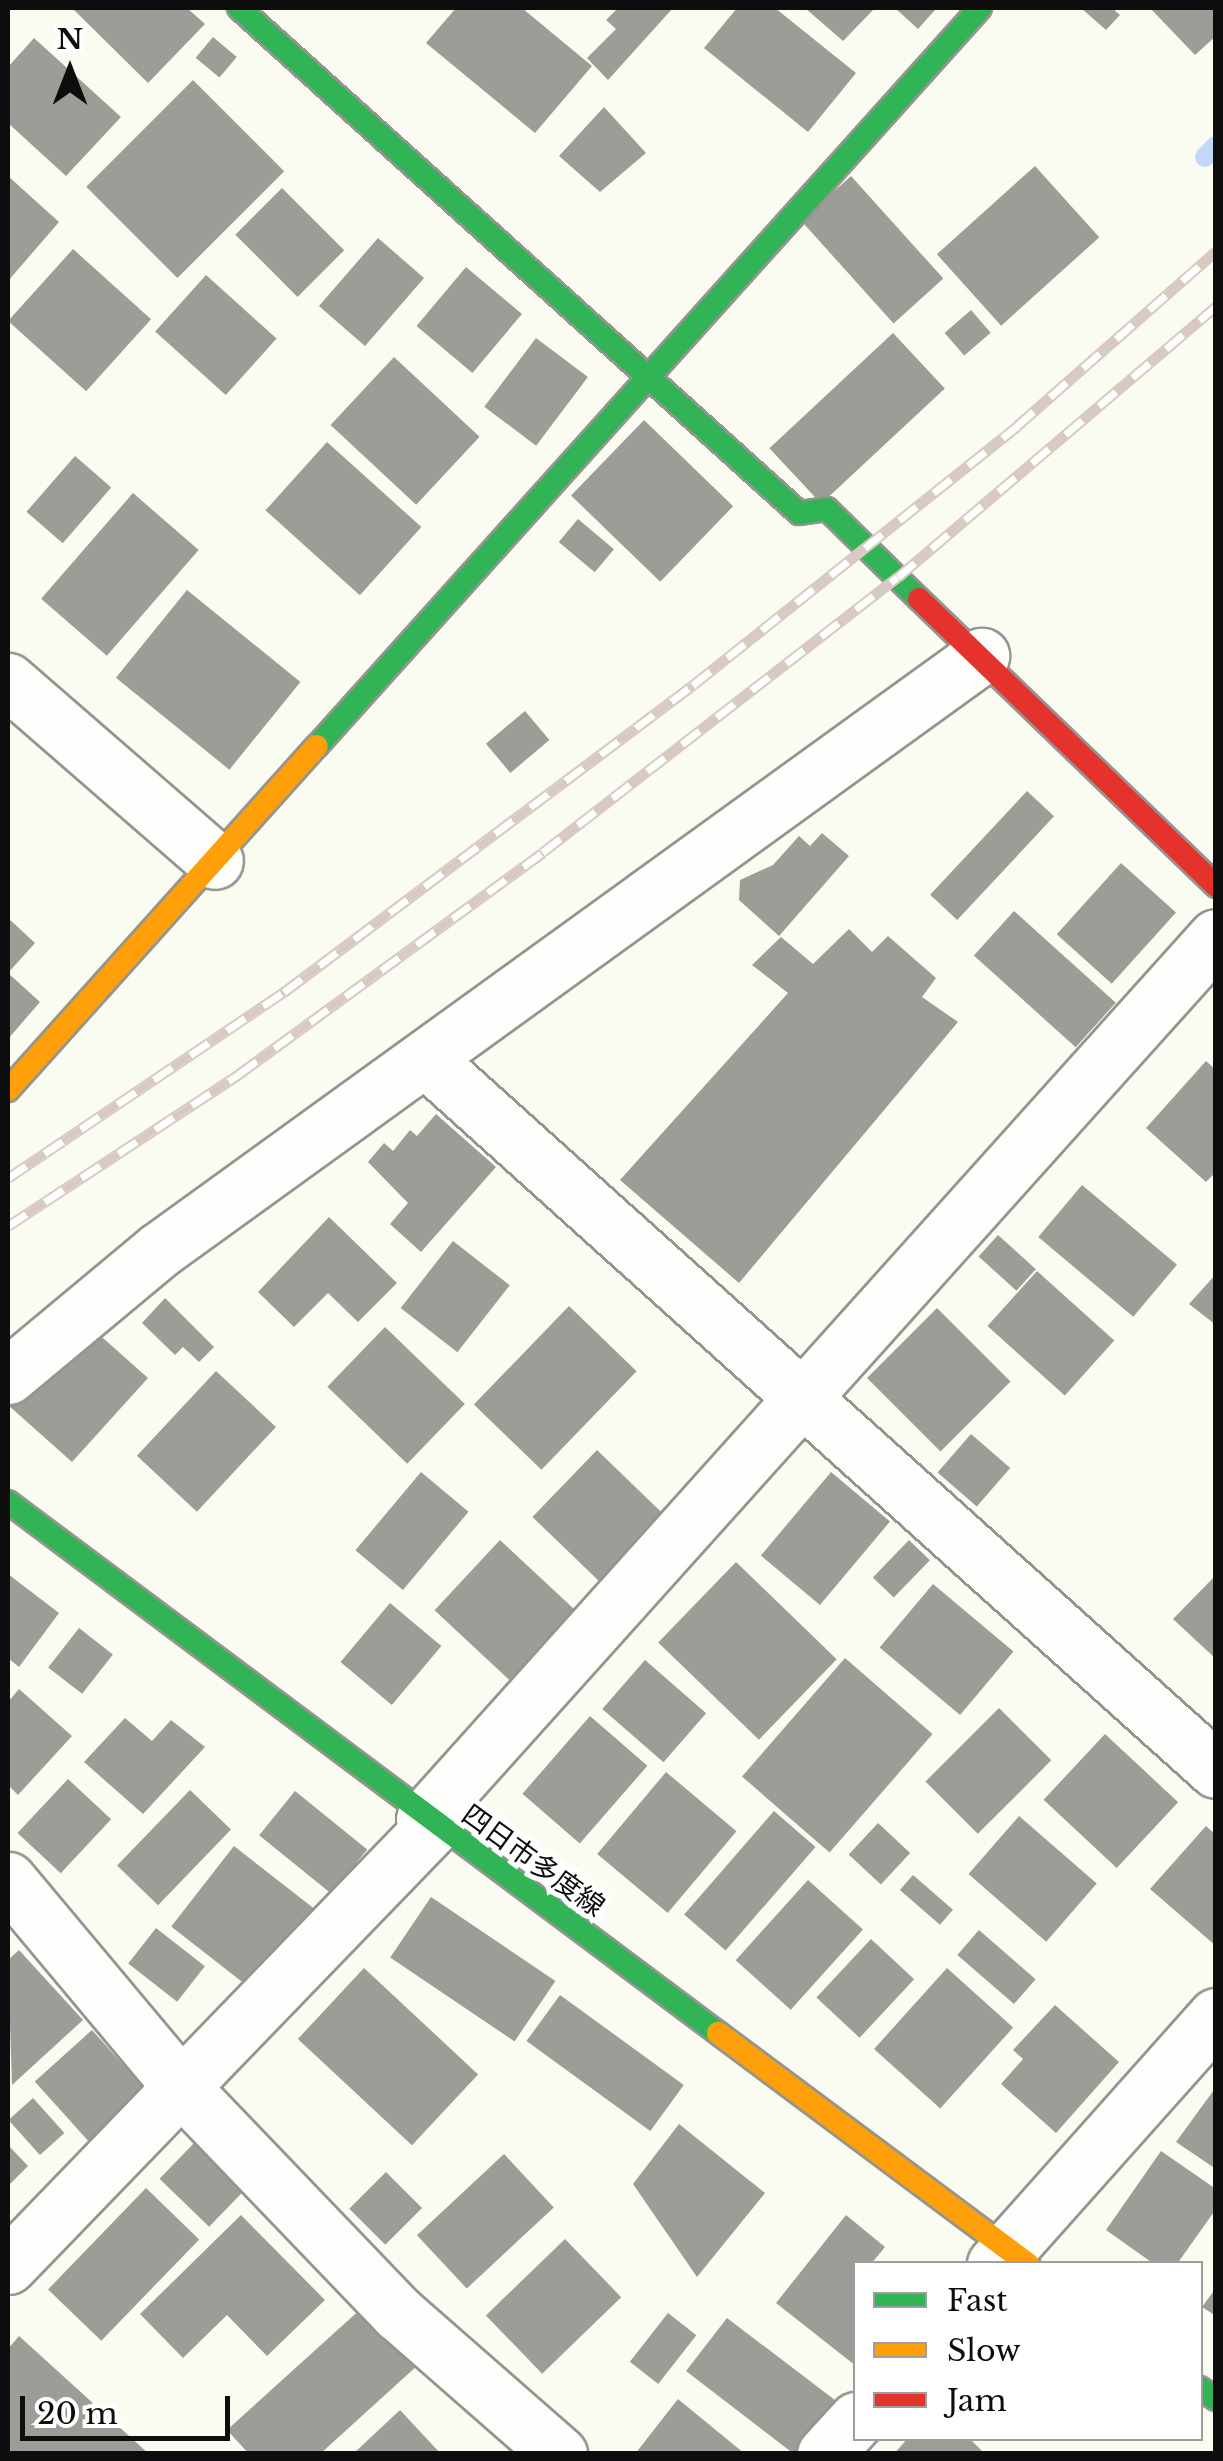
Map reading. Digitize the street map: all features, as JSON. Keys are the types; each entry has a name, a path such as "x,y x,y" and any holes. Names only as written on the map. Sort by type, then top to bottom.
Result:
{"street":[{"path":"239,8 656,377 799,513 827,510 1216,886"},
{"path":"8,1090 656,377 980,8"},
{"path":"8,1376 144,1262 430,1062 981,656"},
{"path":"8,680 214,861"},
{"path":"8,2266 182,2088 429,1822 1216,937"},
{"path":"430,1062 1216,1770"},
{"name":"四日市多度線","path":"8,1502 1010,2259"},
{"path":"8,1880 182,2088 398,2313 560,2454"},
{"path":"1010,2259 1216,2016"},
{"path":"826,2454 853,2423"}],"building":[{"path":"72,8 187,8 205,24 148,83"},
{"path":"456,8 522,8 592,66 535,133 426,43"},
{"path":"618,8 673,8 608,80 587,58 616,29 606,20"},
{"path":"737,8 775,8 856,73 808,132 704,48"},
{"path":"805,8 875,8 843,41"},
{"path":"895,8 932,8 935,10 918,29"},
{"path":"1081,8 1112,8 1120,15 1106,30"},
{"path":"1150,8 1216,8 1216,36 1195,55"},
{"path":"213,37 237,57 219,78 196,58"},
{"path":"34,38 121,117 66,176 8,123 8,67"},
{"path":"193,80 284,171 177,278 86,187"},
{"path":"604,107 646,153 600,192 559,156"},
{"path":"1035,166 1099,237 1001,326 937,254"},
{"path":"8,176 59,222 8,281"},
{"path":"851,176 943,279 894,323 801,221"},
{"path":"282,188 344,250 298,297 235,235"},
{"path":"378,238 424,278 365,346 319,306"},
{"path":"73,249 151,319 86,391 8,321"},
{"path":"466,267 522,314 472,373 417,326"},
{"path":"206,275 277,339 226,395 155,331"},
{"path":"971,310 991,333 964,356 945,333"},
{"path":"893,333 945,389 821,504 769,448"},
{"path":"536,338 588,377 536,446 484,407"},
{"path":"394,357 480,437 416,505 331,425"},
{"path":"644,420 733,506 660,582 571,496"},
{"path":"327,442 421,527 360,595 265,510"},
{"path":"75,456 111,487 63,543 26,512"},
{"path":"133,493 199,550 107,656 41,599"},
{"path":"578,519 614,549 595,572 559,542"},
{"path":"187,590 300,682 229,770 116,678"},
{"path":"525,711 549,740 510,773 486,744"},
{"path":"1027,791 1054,816 957,920 930,895"},
{"path":"822,833 849,856 779,936 739,900 740,880 773,865 799,836 810,846"},
{"path":"1121,863 1176,913 1112,984 1057,934"},
{"path":"1014,911 1116,1003 1076,1047 974,956"},
{"path":"8,918 35,943 8,973"},
{"path":"849,929 872,952 888,936 936,978 922,997 958,1022 739,1283 620,1180 788,993 752,965 781,937 813,964"},
{"path":"8,973 40,1002 8,1039"},
{"path":"1206,1061 1216,1070 1216,1172 1206,1182 1146,1128"},
{"path":"436,1114 496,1167 421,1252 390,1224 408,1203 368,1162 384,1143 393,1151 410,1130 417,1136"},
{"path":"1082,1185 1177,1265 1133,1317 1038,1237"},
{"path":"329,1217 397,1283 358,1322 328,1293 294,1327 258,1292"},
{"path":"998,1235 1036,1269 1016,1291 979,1257"},
{"path":"453,1241 510,1285 457,1352 401,1308"},
{"path":"1037,1271 1114,1341 1065,1396 987,1326"},
{"path":"1216,1274 1216,1325 1189,1304"},
{"path":"165,1298 214,1347 199,1362 183,1347 175,1355 142,1323"},
{"path":"569,1306 637,1371 541,1470 474,1405"},
{"path":"937,1308 1011,1382 941,1452 867,1378"},
{"path":"385,1327 465,1404 407,1464 327,1387"},
{"path":"94,1330 148,1378 72,1462 8,1405 47,1355"},
{"path":"216,1371 276,1427 197,1512 137,1456"},
{"path":"971,1434 1010,1468 977,1507 938,1472"},
{"path":"597,1450 669,1519 604,1586 532,1517"},
{"path":"421,1472 468,1512 403,1590 355,1550"},
{"path":"831,1472 890,1521 820,1605 761,1555"},
{"path":"500,1540 575,1610 510,1680 435,1610"},
{"path":"909,1540 930,1560 894,1598 873,1577"},
{"path":"736,1562 837,1659 759,1740 658,1643"},
{"path":"8,1574 59,1613 19,1667 8,1658"},
{"path":"1216,1575 1216,1659 1173,1619"},
{"path":"933,1584 1013,1651 960,1715 880,1648"},
{"path":"390,1603 441,1646 392,1705 341,1662"},
{"path":"79,1628 113,1654 82,1694 48,1667"},
{"path":"845,1658 933,1734 830,1853 742,1776"},
{"path":"645,1660 706,1713 663,1762 602,1709"},
{"path":"19,1689 72,1736 18,1795 8,1785 8,1702"},
{"path":"999,1708 1051,1760 978,1834 925,1782"},
{"path":"590,1716 647,1766 580,1844 522,1794"},
{"path":"125,1718 152,1741 171,1720 205,1747 143,1814 84,1762"},
{"path":"1105,1734 1178,1802 1117,1868 1044,1800"},
{"path":"666,1772 736,1831 668,1913 597,1854"},
{"path":"68,1779 111,1819 61,1873 18,1833"},
{"path":"190,1790 231,1830 158,1905 117,1866"},
{"path":"295,1791 367,1850 331,1894 259,1835"},
{"path":"774,1811 816,1847 726,1950 684,1914"},
{"path":"1019,1816 1097,1884 1046,1942 968,1874"},
{"path":"878,1823 910,1853 881,1884 849,1854"},
{"path":"1206,1826 1216,1835 1216,1946 1150,1889"},
{"path":"234,1846 326,1918 263,1998 171,1926"},
{"path":"913,1875 953,1910 940,1925 900,1890"},
{"path":"808,1880 863,1930 791,2010 736,1960"},
{"path":"431,1897 555,1981 515,2041 390,1958"},
{"path":"156,1928 205,1966 177,2002 128,1963"},
{"path":"979,1930 1036,1979 1014,2004 957,1955"},
{"path":"871,1939 914,1979 860,2038 816,1998"},
{"path":"19,1950 83,2020 12,2085 8,1960"},
{"path":"364,1968 478,2074 412,2145 298,2039"},
{"path":"947,1968 1013,2028 940,2109 874,2049"},
{"path":"560,1995 684,2085 650,2131 526,2041"},
{"path":"1055,2005 1119,2062 1056,2133 1001,2084 1023,2059 1013,2050"},
{"path":"92,2030 153,2098 96,2149 35,2082"},
{"path":"1216,2087 1216,2169 1176,2142"},
{"path":"33,2098 64,2133 40,2155 8,2120"},
{"path":"679,2124 765,2193 697,2277 633,2184"},
{"path":"197,2140 247,2188 209,2227 159,2179"},
{"path":"8,2145 28,2166 8,2186"},
{"path":"1161,2151 1216,2189 1216,2209 1179,2261 1150,2261 1106,2230"},
{"path":"504,2154 554,2207 467,2289 417,2235"},
{"path":"386,2172 422,2208 385,2245 349,2209"},
{"path":"146,2188 199,2239 101,2341 48,2289"},
{"path":"241,2215 325,2300 267,2356 227,2315 183,2358 140,2314"},
{"path":"846,2215 885,2247 873,2261 853,2261 853,2364 776,2303"},
{"path":"565,2239 621,2297 542,2374 486,2315"},
{"path":"1216,2288 1216,2316 1203,2306"},
{"path":"364,2306 418,2365 320,2454 249,2454 227,2430"},
{"path":"668,2313 696,2335 658,2384 630,2362"},
{"path":"727,2318 848,2410 814,2454 794,2454 686,2371"},
{"path":"19,2336 149,2454 8,2454 8,2349"},
{"path":"678,2399 745,2454 635,2454"},
{"path":"400,2410 441,2454 353,2454"},
{"path":"905,2441 972,2441 985,2454 894,2454"}],"waterway":[{"path":"1205,157 1216,146"}],"railway":[{"path":"8,1178 284,992 693,685 1017,426 1216,251"},
{"path":"8,1226 239,1074 543,852 898,577 1216,306"}],"traffic: fast":[{"path":"239,8 799,513 827,509 919,599"},
{"path":"317,746 980,8"},
{"path":"8,1502 718,2033"},
{"path":"1203,2390 1216,2399"}],"traffic: slow":[{"path":"8,1090 317,746"},
{"path":"718,2033 1024,2261"}],"traffic: jam":[{"path":"919,599 1216,886"}]}
